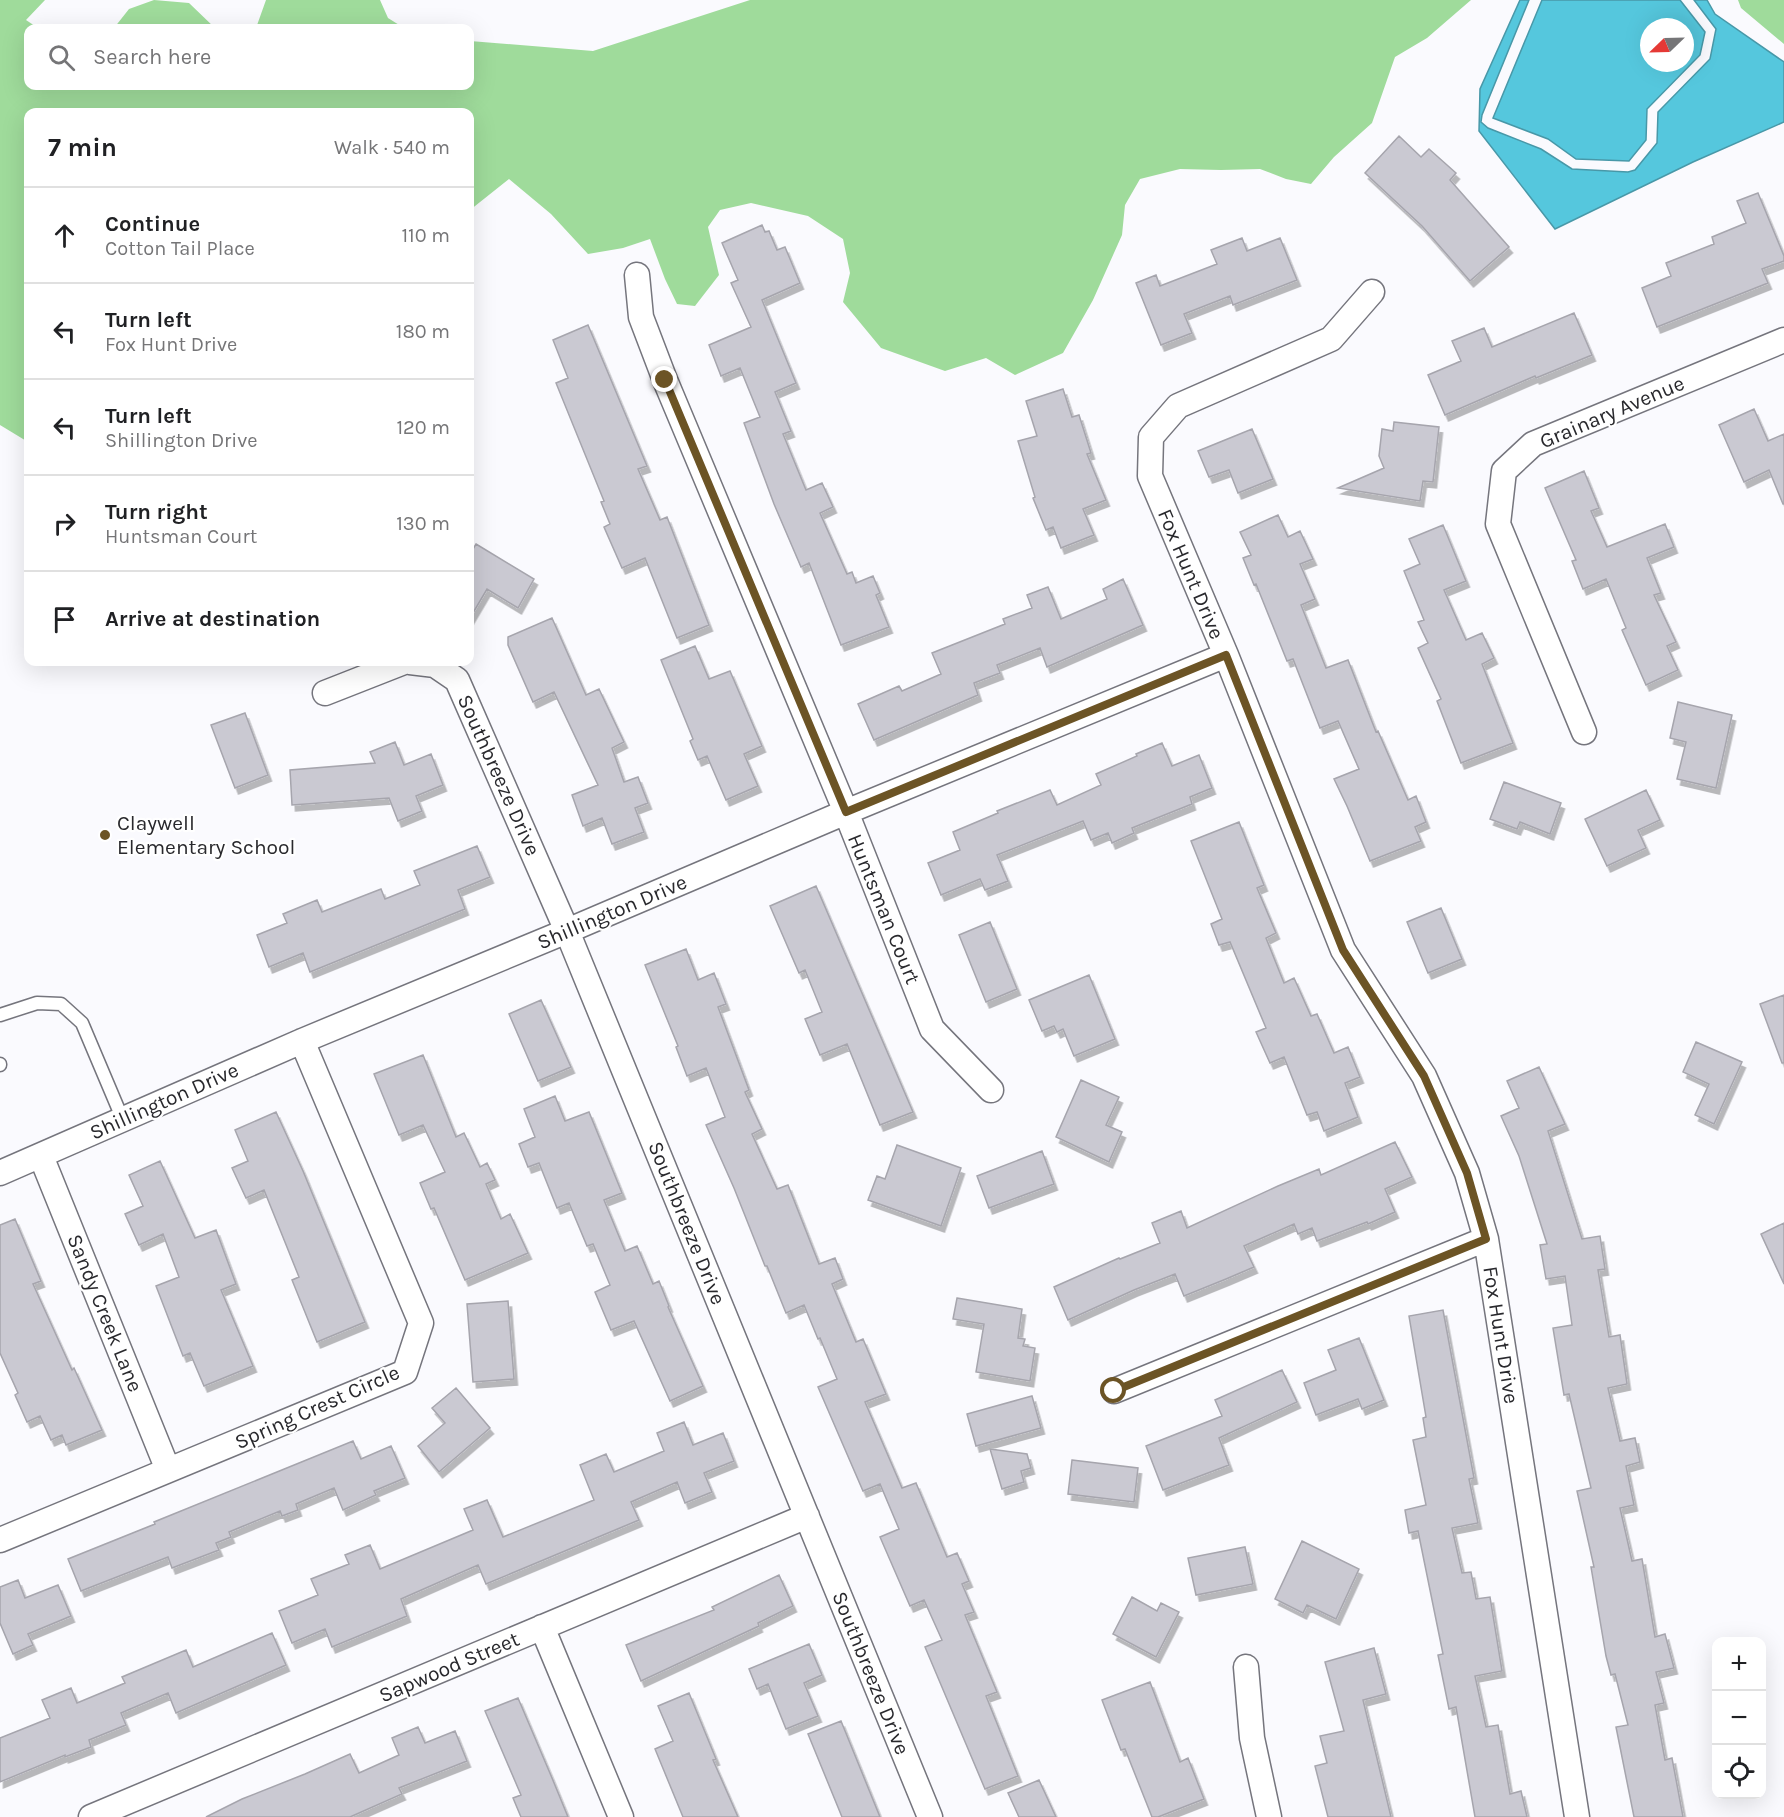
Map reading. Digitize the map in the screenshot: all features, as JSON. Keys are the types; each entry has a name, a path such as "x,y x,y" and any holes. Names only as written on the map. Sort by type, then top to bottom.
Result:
{"street":[{"name":"Huntsman Court","path":"636,275 641,317 665,380 846,812 932,1029 991,1090"},
{"name":"Fox Hunt Drive","path":"1372,292 1331,339 1178,406 1151,437 1150,476 1226,655 1343,950 1424,1076 1467,1173 1486,1239 1577,1817"},
{"name":"Grainary Avenue","path":"1584,732 1498,524 1504,471 1533,444 1784,340"},
{"name":"Shillington Drive","path":"0,1173 302,1041 1226,655"},
{"path":"325,693 394,666"},
{"name":"Southbreeze Drive","path":"436,666 457,680 567,931 930,1817"},
{"name":"Spring Crest Circle","path":"0,1540 405,1372 421,1323 302,1041"},
{"name":"Sandy Creek Lane","path":"41,1156 168,1470"},
{"path":"1114,1391 1486,1239"},
{"name":"Sapwood Street","path":"91,1817 807,1516"},
{"path":"542,1627 621,1817"},
{"path":"1246,1667 1252,1738 1269,1817"}],"lane":[{"path":"0,1015 37,1003 61,1004 82,1023 123,1120"}],"green space":[{"path":"0,0 45,0 26,20 32,24 24,24 24,90 474,90 474,41 593,51 750,0 1471,0 1427,38 1395,57 1372,123 1334,157 1311,184 1286,179 1260,169 1180,169 1140,179 1125,205 1122,235 1093,300 1063,353 1015,375 986,358 945,371 881,348 843,302 850,273 843,239 808,216 751,203 720,210 708,227 719,275 695,306 677,304 650,239 623,248 588,254 551,214 509,179 474,207 474,108 24,108 24,440 0,425"},
{"path":"154,0 189,3 211,24 117,24 129,9"},
{"path":"266,0 380,0 388,18 398,24 257,24"},
{"path":"1738,0 1784,0 1784,44 1741,8"}],"water":[{"path":"1520,0 1529,0 1481,122 1488,128 1541,149 1572,169 1628,172 1635,170 1657,143 1658,112 1710,59 1716,29 1694,0 1707,0 1715,14 1784,62 1784,122 1693,162 1555,229 1479,131 1480,89"},
{"path":"1542,0 1680,0 1705,32 1700,55 1694,61 1694,18 1640,18 1640,72 1683,72 1647,109 1646,140 1629,161 1576,159 1548,139 1493,118"}],"building":[{"path":"1399,136 1421,157 1429,149 1456,173 1450,180 1509,247 1470,281 1422,226 1365,173"},
{"path":"1758,193 1784,256 1784,261 1762,269 1768,283 1657,327 1642,288 1671,276 1666,263 1714,244 1712,237 1746,223 1737,201"},
{"path":"762,225 765,232 769,231 777,250 785,247 800,283 762,300 796,383 775,392 791,431 783,434 806,490 822,483 833,507 820,513 847,574 852,572 856,583 873,576 880,593 876,595 889,627 841,645 809,563 801,567 774,504 744,423 760,417 740,368 721,376 709,345 751,327 731,283 738,280 722,243"},
{"path":"1242,238 1247,251 1280,238 1297,280 1233,305 1230,296 1184,314 1192,333 1161,345 1136,283 1156,275 1160,286 1217,264 1211,250"},
{"path":"1574,313 1592,355 1536,378 1535,376 1445,415 1428,375 1461,361 1452,341 1484,328 1492,347"},
{"path":"588,325 647,466 638,469 660,520 667,517 709,625 677,638 645,558 622,568 604,527 610,524 601,502 604,501 556,383 568,378 553,340"},
{"path":"1063,389 1072,417 1079,415 1091,453 1087,454 1106,500 1083,509 1094,535 1061,548 1053,527 1046,530 1033,498 1035,497 1018,441 1037,436 1026,401"},
{"path":"1754,409 1768,441 1784,434 1784,504 1769,470 1744,482 1719,425"},
{"path":"1394,422 1439,427 1433,482 1423,481 1420,501 1338,488 1384,468 1379,456 1382,429 1393,431"},
{"path":"1252,429 1273,479 1238,493 1229,470 1209,477 1198,451"},
{"path":"1584,471 1599,508 1591,511 1607,547 1665,524 1674,547 1647,558 1661,593 1654,595 1676,642 1667,646 1678,670 1646,685 1622,630 1626,628 1606,579 1583,589 1572,561 1576,560 1545,488"},
{"path":"1278,515 1288,537 1300,531 1313,559 1300,564 1315,599 1301,605 1326,668 1348,660 1376,732 1378,731 1408,800 1416,796 1426,822 1415,827 1421,841 1370,861 1334,779 1359,769 1338,721 1320,728 1293,659 1287,661 1243,558 1251,555 1240,532"},
{"path":"1443,525 1466,581 1444,590 1466,640 1482,633 1494,658 1482,664 1513,743 1461,763 1437,701 1441,699 1418,648 1428,643 1418,622 1424,620 1404,571 1420,564 1409,539"},
{"path":"476,544 534,579 518,608 487,589 474,611 474,547"},
{"path":"1123,579 1143,625 1047,667 1040,648 997,665 1000,673 974,683 978,695 874,740 858,704 899,686 902,691 941,674 932,653 1005,624 1003,619 1032,608 1027,595 1048,587 1061,619 1107,599 1103,589"},
{"path":"552,618 586,695 599,689 624,742 612,748 624,782 638,777 648,803 635,808 644,832 612,844 602,818 583,826 572,795 598,785 554,692 533,702 508,645 508,637"},
{"path":"695,646 709,679 730,671 762,746 744,754 758,786 726,800 707,756 698,760 690,741 693,739 661,660"},
{"path":"1678,702 1732,715 1716,788 1677,779 1686,742 1670,738"},
{"path":"245,713 268,775 235,788 211,725"},
{"path":"395,742 404,765 431,754 443,785 416,796 422,811 398,821 389,798 292,805 290,770 375,763 370,752"},
{"path":"1162,743 1172,766 1199,755 1212,788 1190,797 1192,804 1132,828 1134,833 1112,843 1108,833 1091,840 1083,821 997,855 1008,881 985,890 980,879 941,895 928,863 960,850 953,832 1050,790 1057,805 1101,785 1096,774"},
{"path":"1504,782 1561,803 1550,834 1520,822 1517,829 1490,819"},
{"path":"1646,790 1660,820 1638,830 1646,848 1607,866 1585,819"},
{"path":"1239,822 1264,885 1257,888 1276,933 1266,938 1284,983 1294,978 1311,1016 1317,1014 1334,1053 1348,1047 1360,1077 1345,1083 1358,1117 1324,1131 1317,1112 1307,1115 1284,1057 1270,1063 1256,1032 1266,1028 1230,942 1219,945 1211,924 1222,919 1191,841"},
{"path":"477,846 490,877 458,890 465,909 310,972 303,953 269,967 257,935 287,923 283,914 317,900 322,912 381,889 385,899 420,885 414,871"},
{"path":"816,886 913,1112 880,1125 847,1044 820,1055 805,1019 822,1012 805,970 799,973 770,906"},
{"path":"1441,908 1462,959 1428,973 1407,922"},
{"path":"990,922 1017,989 986,1002 959,935"},
{"path":"686,949 698,980 714,973 726,1004 718,1007 749,1090 745,1092 762,1129 752,1134 777,1189 788,1185 819,1264 835,1258 843,1279 832,1284 856,1342 863,1339 886,1394 865,1402 902,1488 916,1483 947,1557 957,1553 969,1581 962,1584 974,1612 965,1615 997,1692 986,1696 1018,1776 985,1789 925,1647 942,1640 924,1600 910,1606 880,1537 899,1529 880,1484 863,1491 818,1387 837,1379 804,1305 786,1313 706,1125 725,1117 706,1068 687,1076 676,1047 678,1046 645,965"},
{"path":"1089,975 1115,1039 1074,1056 1063,1029 1057,1032 1054,1026 1042,1031 1029,1000"},
{"path":"1784,995 1784,1063 1782,1063 1760,1004"},
{"path":"541,1000 571,1067 538,1081 509,1014"},
{"path":"1696,1042 1742,1062 1714,1124 1695,1115 1709,1084 1683,1072"},
{"path":"423,1055 456,1137 464,1133 480,1167 487,1163 495,1180 486,1184 501,1219 510,1214 528,1253 465,1280 434,1208 431,1209 420,1183 445,1172 423,1125 399,1135 374,1074"},
{"path":"1539,1067 1565,1124 1548,1131 1582,1239 1600,1236 1605,1269 1598,1270 1609,1337 1620,1335 1627,1384 1608,1388 1620,1441 1635,1438 1640,1462 1626,1466 1634,1505 1620,1508 1632,1561 1642,1559 1655,1637 1665,1634 1674,1668 1656,1672 1664,1703 1655,1705 1665,1760 1672,1758 1683,1817 1634,1817 1616,1727 1628,1725 1615,1674 1611,1675 1606,1656 1591,1567 1594,1567 1577,1491 1591,1488 1569,1394 1564,1395 1553,1328 1572,1325 1565,1276 1546,1279 1540,1245 1547,1244 1519,1156 1501,1116 1519,1108 1507,1081"},
{"path":"1081,1080 1119,1097 1106,1125 1122,1132 1109,1162 1056,1137"},
{"path":"555,1096 565,1121 589,1112 622,1193 604,1200 625,1251 637,1246 653,1284 659,1281 703,1386 670,1401 634,1321 611,1330 595,1292 610,1285 593,1244 587,1246 569,1203 557,1208 539,1163 528,1167 519,1144 535,1137 524,1109"},
{"path":"276,1112 303,1171 365,1322 317,1342 292,1280 299,1277 264,1190 246,1198 232,1168 248,1161 235,1130"},
{"path":"1395,1142 1412,1177 1385,1189 1395,1212 1368,1224 1367,1222 1317,1241 1312,1228 1298,1234 1294,1224 1244,1246 1254,1267 1226,1279 1184,1296 1175,1274 1068,1320 1054,1287 1119,1258 1160,1243 1152,1223 1181,1211 1187,1228 1319,1169 1321,1175"},
{"path":"897,1145 961,1168 941,1226 868,1200 877,1176 885,1179"},
{"path":"1042,1151 1054,1184 989,1208 977,1176"},
{"path":"160,1161 195,1238 216,1230 236,1284 221,1290 253,1366 204,1386 190,1353 183,1356 156,1286 179,1277 163,1234 139,1245 125,1214 143,1206 129,1175"},
{"path":"15,1219 41,1281 33,1284 102,1430 66,1445 62,1435 51,1440 40,1416 27,1422 15,1395 18,1393 0,1353 0,1225"},
{"path":"1784,1223 1784,1284 1761,1234"},
{"path":"957,1298 1022,1309 1018,1338 1025,1339 1023,1346 1035,1348 1030,1381 976,1372 984,1324 953,1319"},
{"path":"508,1301 514,1379 473,1382 467,1304"},
{"path":"1443,1310 1474,1478 1469,1479 1478,1523 1452,1528 1462,1573 1471,1572 1476,1599 1490,1597 1502,1671 1475,1676 1486,1727 1498,1725 1510,1794 1521,1791 1527,1817 1475,1817 1456,1707 1449,1709 1438,1655 1443,1654 1418,1531 1409,1533 1405,1510 1426,1505 1413,1440 1426,1437 1423,1418 1426,1417 1409,1316"},
{"path":"1359,1338 1384,1400 1362,1409 1358,1399 1316,1415 1304,1383 1336,1370 1328,1350"},
{"path":"1282,1370 1297,1402 1219,1438 1229,1465 1163,1490 1146,1446 1222,1416 1215,1400"},
{"path":"456,1388 490,1428 439,1472 418,1446 445,1423 432,1408"},
{"path":"1032,1396 1041,1428 976,1446 967,1414"},
{"path":"684,1422 693,1445 723,1433 734,1461 704,1473 712,1492 685,1503 677,1482 631,1502 639,1520 486,1584 478,1565 401,1599 407,1616 332,1647 325,1629 292,1643 279,1611 318,1595 311,1579 349,1564 345,1555 370,1545 380,1569 473,1530 464,1509 487,1500 503,1537 594,1500 580,1465 606,1454 614,1472 664,1451 657,1433"},
{"path":"353,1441 361,1459 391,1446 405,1478 374,1491 376,1495 343,1510 334,1488 296,1504 298,1510 282,1516 280,1511 229,1532 231,1537 216,1543 219,1550 172,1568 168,1557 81,1591 68,1559"},
{"path":"990,1449 1027,1454 1031,1468 1021,1471 1024,1482 1002,1489"},
{"path":"1072,1460 1138,1468 1134,1502 1068,1494"},
{"path":"1302,1541 1359,1569 1336,1619 1307,1605 1303,1613 1275,1599"},
{"path":"1245,1547 1253,1584 1196,1595 1188,1558"},
{"path":"779,1575 793,1606 758,1623 759,1626 641,1681 626,1645 714,1610 712,1607"},
{"path":"18,1580 25,1598 58,1585 71,1616 28,1634 33,1645 13,1654 0,1623 0,1587"},
{"path":"1132,1597 1157,1611 1161,1603 1179,1612 1156,1657 1113,1634"},
{"path":"272,1633 286,1665 176,1713 168,1693 121,1713 126,1725 89,1740 91,1747 65,1757 65,1755 0,1782 0,1738 50,1718 42,1700 71,1688 77,1703 125,1683 122,1677 186,1650 193,1667"},
{"path":"809,1644 822,1675 804,1683 818,1716 786,1729 768,1684 757,1689 749,1669"},
{"path":"1374,1648 1386,1694 1363,1700 1391,1817 1328,1817 1315,1766 1327,1763 1320,1736 1344,1731 1325,1662"},
{"path":"1150,1682 1180,1762 1188,1758 1204,1799 1158,1817 1152,1817 1125,1749 1121,1750 1102,1700"},
{"path":"689,1693 716,1759 713,1760 738,1817 683,1817 655,1749 673,1741 658,1706"},
{"path":"518,1698 568,1817 521,1817 513,1798 521,1795 485,1711"},
{"path":"841,1721 880,1817 842,1817 808,1734"},
{"path":"418,1727 425,1743 455,1731 467,1761 399,1788 402,1794 350,1817 206,1817 242,1799 350,1754 359,1773 399,1755 392,1738"},
{"path":"1039,1780 1056,1817 1019,1817 1008,1793"}],"place":[{"name":"Claywell Elementary School","path":"105,835"}],"route":[{"path":"665,380 846,812 1226,655 1343,950 1424,1076 1467,1173 1486,1239 1114,1391"}]}
